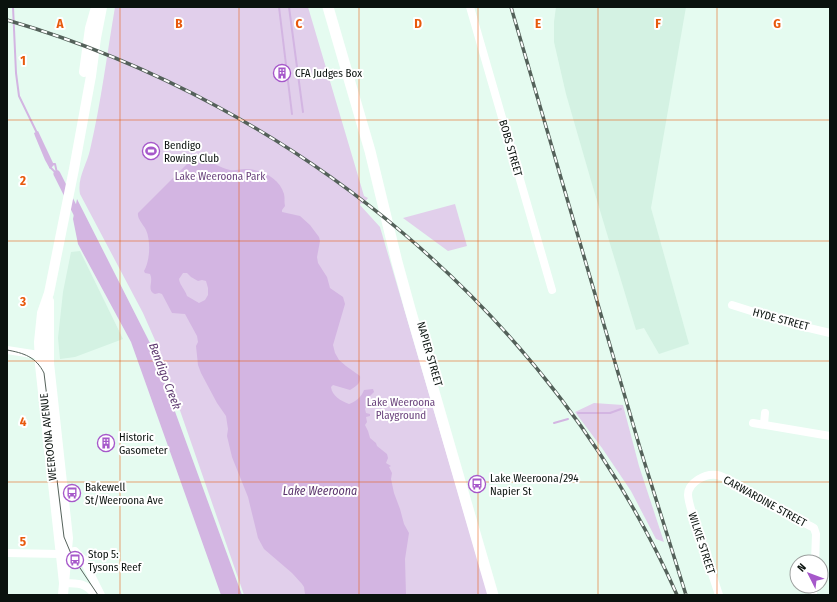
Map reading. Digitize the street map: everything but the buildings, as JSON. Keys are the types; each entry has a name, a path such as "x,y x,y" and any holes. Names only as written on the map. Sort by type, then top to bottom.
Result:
{"highway":[{"name":"NAPIER STREET","path":"321,7 360,129"},
{"name":"NAPIER STREET","path":"328,7 360,129 364,153 384,208 477,528 500,595"},
{"name":"NAPIER STREET","path":"477,528 493,595"}],"main road":[{"name":"WEEROONA AVENUE","path":"83,112 84,74 87,46 92,18 96,7"},
{"name":"WEEROONA AVENUE","path":"63,595 64,553 67,529 44,355 49,292 74,169 102,7"}],"street":[{"name":"BOBS STREET","path":"470,7 552,290"},
{"name":"HYDE STREET","path":"732,305 792,324 830,333"},
{"path":"7,350 44,355"},
{"path":"764,424 765,414"},
{"path":"753,423 830,436"},
{"name":"CARWARDINE STREET","path":"688,492 698,480 706,476 716,475 726,478 773,507 814,528 816,534 815,554"},
{"name":"WILKIE STREET","path":"688,492 690,504 719,595"},
{"path":"7,553 64,553 74,551 82,556 101,595"},
{"path":"64,583 83,585 89,588 95,595"}],"shaded area":[{"path":"556,7 686,7 651,208 689,344 659,354 644,328 636,330 566,94 554,42"},
{"path":"80,251 123,339 75,357 60,359 58,338 63,292 71,252"}],"green space":[{"name":"Lake Weeroona Park","path":"115,7 308,7 364,196 368,198 363,204 361,203 360,205 380,227 488,595 244,595 158,347 143,313 80,194 79,188 81,177 89,155 104,78"},
{"path":"455,204 467,246 448,251 403,218"},
{"path":"594,403 623,405 639,466 664,542 656,539 631,491 602,448 575,412"}],"water":[{"path":"38,131 54,165 50,169 34,133"},
{"name":"Lake Weeroona","path":"201,159 230,170 251,169 269,176 282,188 285,206 282,212 300,216 310,225 319,237 320,241 317,257 318,263 327,277 330,288 343,297 345,304 333,345 335,353 339,360 360,376 359,383 350,390 333,385 331,387 337,398 349,404 354,402 364,390 373,389 374,392 369,397 373,399 373,401 369,401 365,409 366,413 370,414 370,416 366,417 367,422 365,425 370,438 387,454 388,458 386,463 391,466 389,467 392,473 391,479 394,493 404,524 409,533 405,559 406,595 305,594 302,584 292,573 264,549 258,538 248,497 232,457 227,436 228,429 226,416 217,403 198,365 196,346 198,342 197,336 185,314 172,313 162,294 155,294 152,292 150,274 145,273 144,271 149,257 149,240 146,230 140,222 138,213 188,163","holes":["183,273 187,273 198,281 206,281 208,295 205,300 199,303 187,296 180,284 179,279"]},
{"path":"77,199 150,343 242,595 221,595 131,342 78,244 73,219"}],"waterway":[{"name":"Bendigo Creek","path":"13,7 16,73 19,96 37,133"},
{"path":"279,7 292,114"},
{"path":"289,7 303,112"},
{"name":"Bendigo Creek","path":"52,164 55,164 57,173"},
{"name":"Bendigo Creek","path":"50,167 57,174"},
{"name":"Bendigo Creek","path":"57,174 79,218"},
{"path":"578,413 610,413 621,409"},
{"path":"554,423 568,419"}],"tram line":[{"path":"7,350 24,354 33,359 44,373 64,537 72,556 98,595"}],"railway":[{"path":"511,7 640,448 686,595"},
{"path":"7,20 114,58 217,106 314,166 405,235 488,313 561,399 625,494 677,595"}],"place":[{"name":"CFA Judges Box","path":"282,73"},
{"name":"Bendigo Rowing Club","path":"151,151"},
{"name":"Historic Gasometer","path":"106,443"},
{"name":"Lake Weeroona/294 Napier St","path":"477,484"},
{"name":"Bakewell St/Weeroona Ave","path":"72,493"},
{"name":"Stop 5: Tysons Reef","path":"75,560"}],"park label":[{"name":"Lake Weeroona Playground","path":"401,408"}]}
